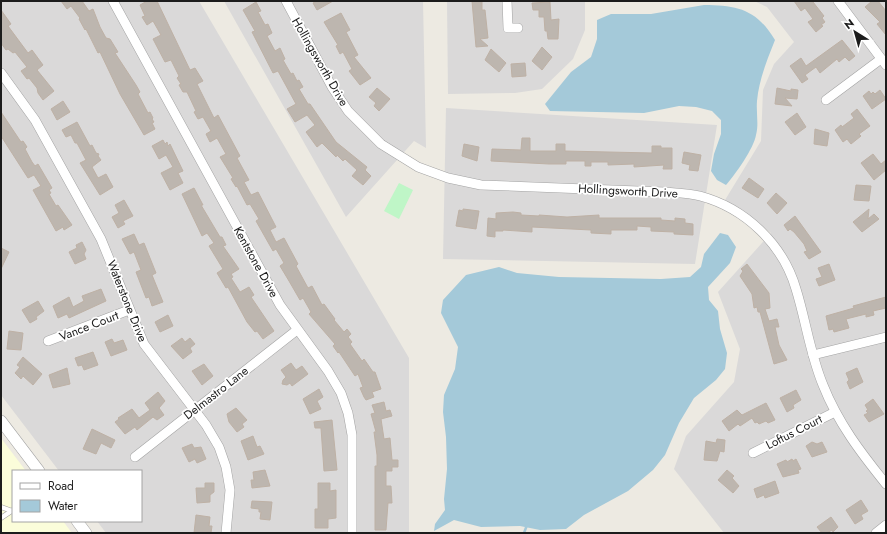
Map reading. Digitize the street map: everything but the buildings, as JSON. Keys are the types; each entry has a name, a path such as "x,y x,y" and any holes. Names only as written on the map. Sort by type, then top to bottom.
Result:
{"street":[{"name":"Kentstone Drive","path":"113,1 280,305 333,379 347,410 352,441 352,533"},
{"name":"Hollingsworth Drive","path":"286,1 332,87 348,112 381,144 418,167 448,178 481,185 664,192 693,195 720,204 742,215 761,231 772,243 790,271 813,355 821,380 835,412 852,440 886,484"},
{"path":"507,1 508,28 518,28"},
{"path":"826,100 884,62 838,1"},
{"name":"Waterstone Drive","path":"1,73 36,120 101,239 129,310 146,348 216,440 226,463 230,490 226,533"},
{"name":"Vance Court","path":"48,342 129,310"},
{"name":"Delmastro Lane","path":"135,457 297,330"},
{"path":"813,355 886,337"},
{"name":"Loftus Court","path":"753,453 835,412"},
{"path":"1,421 38,470"},
{"path":"78,522 86,533"},
{"path":"876,533 886,525"}],"lane":[{"path":"1,507 12,510"},
{"path":"1,518 12,510"}],"shaded area":[{"path":"1,1 199,1 409,358 409,533 106,533 98,522 142,522 142,470 58,470 1,395"},
{"path":"224,1 423,1 426,148 414,141 346,217"},
{"path":"447,1 585,1 585,30 573,59 542,89 515,93 448,94"},
{"path":"754,1 886,1 886,533 724,533 674,469 686,436 734,382 740,349 718,292 771,233 739,208 725,200 761,141 763,90 774,64 794,42 767,7"},
{"path":"446,108 717,125 695,264 443,259"},
{"path":"1,438 25,470 12,470 12,522 64,522 72,533 1,533"}],"green space":[{"path":"399,183 413,190 399,219 384,211"}],"water":[{"path":"704,5 727,6 746,11 761,22 775,40 761,78 757,101 757,131 755,140 744,161 726,185 717,180 711,171 714,154 721,134 721,120 712,111 696,107 679,106 644,113 550,111 545,104 571,72 591,57 597,39 597,20 611,14 651,14"},
{"path":"720,233 728,235 736,247 730,263 708,287 709,300 718,311 720,329 727,353 725,369 716,380 694,398 679,423 665,455 653,470 628,491 584,515 566,529 540,530 520,526 481,527 454,520 434,531 435,524 445,510 444,499 447,469 446,437 443,412 444,395 455,369 458,347 441,313 443,300 466,275 499,267 517,273 559,277 661,279 690,277 701,267 704,254"}],"waterway":[{"path":"524,533 527,525"}]}
